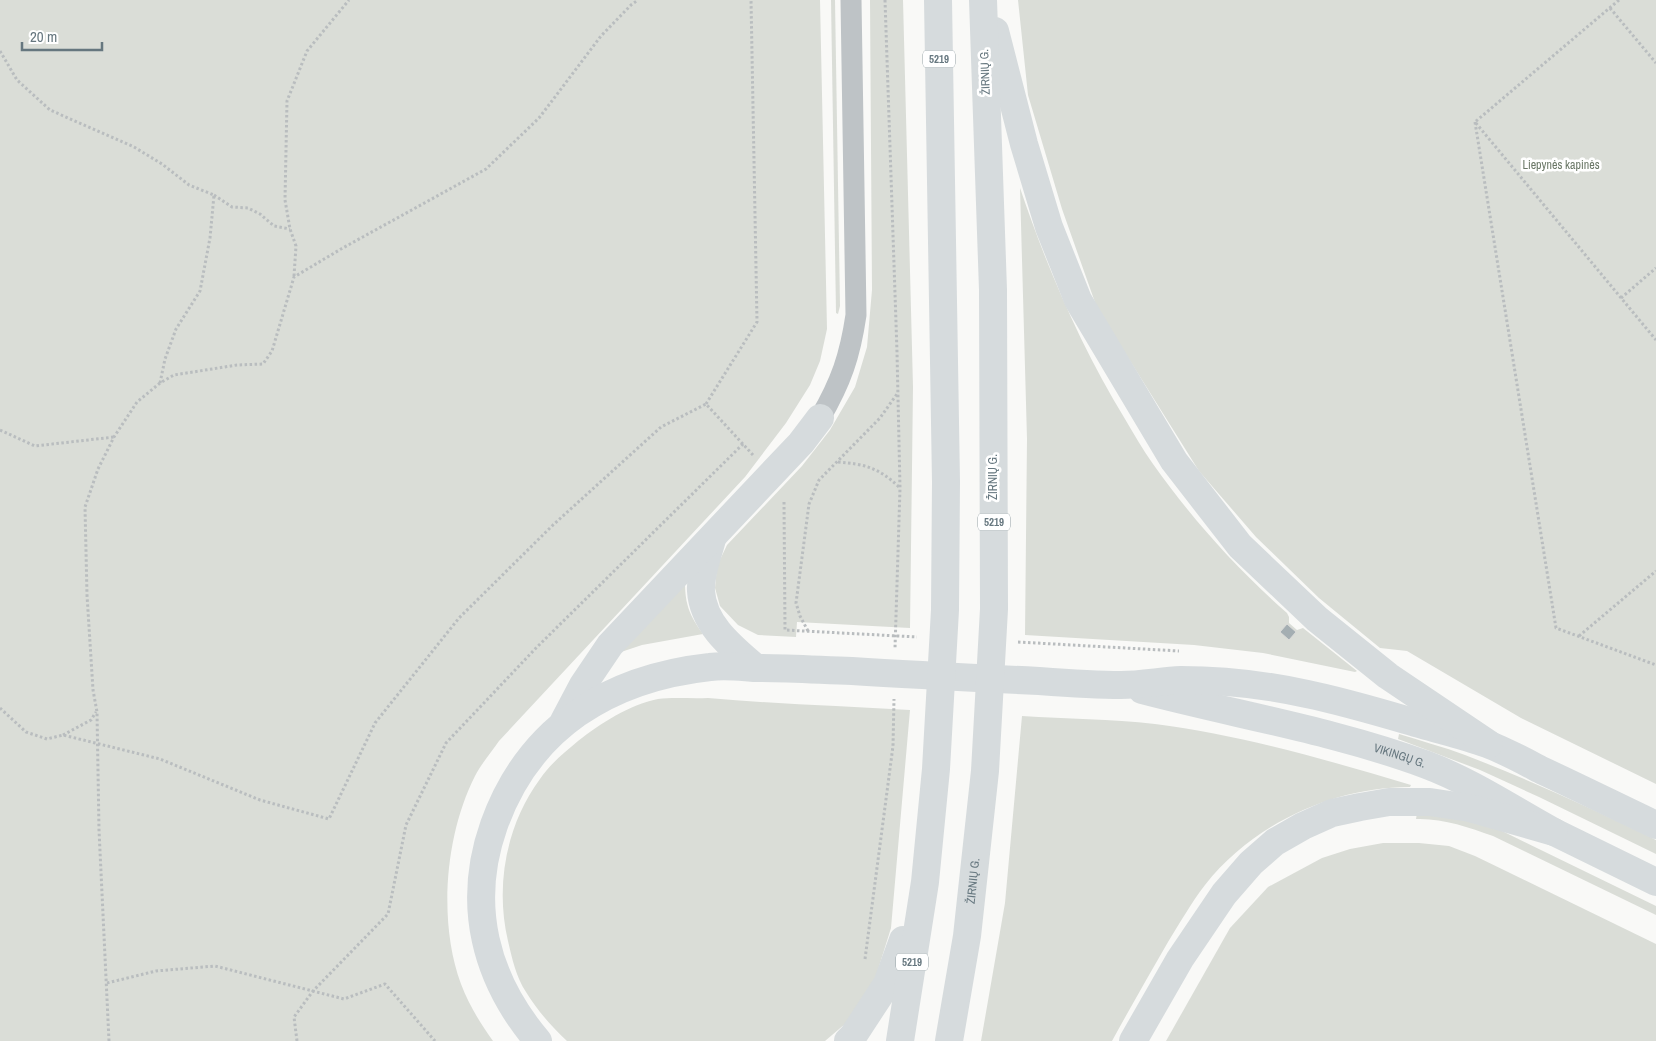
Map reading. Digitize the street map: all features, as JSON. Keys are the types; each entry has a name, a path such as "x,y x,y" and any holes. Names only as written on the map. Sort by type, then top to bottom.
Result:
{"main road":[{"name":"5219","path":"900,1041 925,882 936,769 945,610 946,482 938,0"},
{"name":"ŽIRNIŲ G.","path":"949,1041 967,936 983,791 994,609 993,290 983,0"},
{"path":"988,0 1024,144 1050,228 1078,300 1174,461 1240,546 1312,614 1388,676 1489,744"},
{"path":"538,1041 514,1011 493,968 486,946 481,906 482,881 485,855 502,802 529,758 563,723 583,685 610,644 801,443 820,418"},
{"path":"713,536 702,574 701,591 704,607 723,637 756,668"},
{"name":"VIKINGŲ G.","path":"563,723 618,690 679,671 714,666 1124,685 1180,680 1240,682 1308,694 1379,712 1489,744 1656,825"},
{"name":"VIKINGŲ G.","path":"1124,685 1195,704 1330,735 1428,766 1474,787 1554,832 1656,882"},
{"path":"1132,1041 1180,959 1224,894 1251,863 1274,842 1303,826 1332,813 1360,806 1389,802 1430,802 1470,808 1554,832"},
{"path":"848,1041 854,1036 887,984 925,882"}],"street":[{"path":"820,418 834,394 844,369 851,346 856,315 850,0"}],"path":[{"path":"109,1041 99,830 97,712 93,690 87,595 85,508 98,469 114,437 137,402 160,383 174,375 237,365 263,364 272,351 294,277 296,246 290,229 285,200 287,101 307,51 349,0"},
{"path":"294,277 486,168 539,118 601,36 638,0"},
{"path":"63,735 160,759 260,800 329,819 375,723 459,618 553,525 661,427 706,404 757,322 751,0"},
{"path":"884,0 897,332 900,488 895,656"},
{"path":"1475,122 1619,0"},
{"path":"1610,8 1656,63"},
{"path":"0,51 17,80 50,110 134,147 162,164 189,185 214,195 232,207 248,208 260,214 274,226 290,229"},
{"path":"1475,122 1656,340"},
{"path":"1475,122 1556,628 1656,665"},
{"path":"160,383 165,359 176,329 200,291 210,238 214,195"},
{"path":"1621,298 1656,268"},
{"path":"706,404 784,488 785,630 808,631 796,603 808,504 819,480 880,418 897,394"},
{"path":"0,430 35,446 114,437"},
{"path":"297,1041 294,1017 313,991 388,914 406,825 446,743 536,648 744,443"},
{"path":"837,462 875,468 900,488"},
{"path":"1578,636 1656,571"},
{"path":"865,960 893,746 894,696"},
{"path":"0,708 26,732 46,738 63,735 91,720 97,712"},
{"path":"107,983 156,971 215,966 344,999 385,984 435,1041"}],"green space":[{"path":"0,0 820,0 827,329 820,361 810,385 786,423 745,477 499,741 475,776 465,799 451,851 447,906 449,934 461,984 475,1014 493,1041 0,1041"},
{"path":"831,0 835,0 840,306 838,314 836,313"},
{"path":"870,0 903,0 913,387 910,628 797,622 796,637 758,635 738,625 720,606 715,588 717,566 727,545 802,466 830,430 855,387 867,347 872,290"},
{"name":"Liepynės kapinės","path":"1018,0 1656,0 1656,784 1521,718 1407,651 1380,648 1319,598 1256,537 1199,471 1097,308 1062,209 1028,95"},
{"path":"1020,188 1053,277 1066,306 1109,392 1153,464 1216,543 1250,579 1287,613 1289,623 1297,630 1303,628 1357,671 1263,653 1194,645 1025,635 1027,439"},
{"path":"685,582 689,610 703,634 642,645 621,652"},
{"path":"708,698 910,710 891,928 871,992 845,1024 825,1041 567,1041 550,1024 530,999 515,967 508,941 504,920 503,878 506,857 519,816 528,797 548,768 578,741 606,721 626,710 658,699"},
{"path":"1022,716 1122,721 1188,729 1284,749 1411,785 1410,787 1352,794 1324,802 1297,813 1271,827 1246,844 1224,863 1195,899 1168,942 1112,1041 981,1041 1005,903"},
{"path":"1399,734 1465,755 1585,806 1656,840 1656,854 1480,770 1398,739"},
{"path":"1417,813 1468,821 1496,828 1656,906 1656,915 1493,836 1465,826 1416,819"},
{"path":"1383,843 1419,843 1449,846 1475,856 1656,944 1656,1041 1166,1041 1230,928 1268,887 1322,858 1350,849"}],"building":[{"path":"1287,624 1296,632 1289,640 1280,632"}]}
